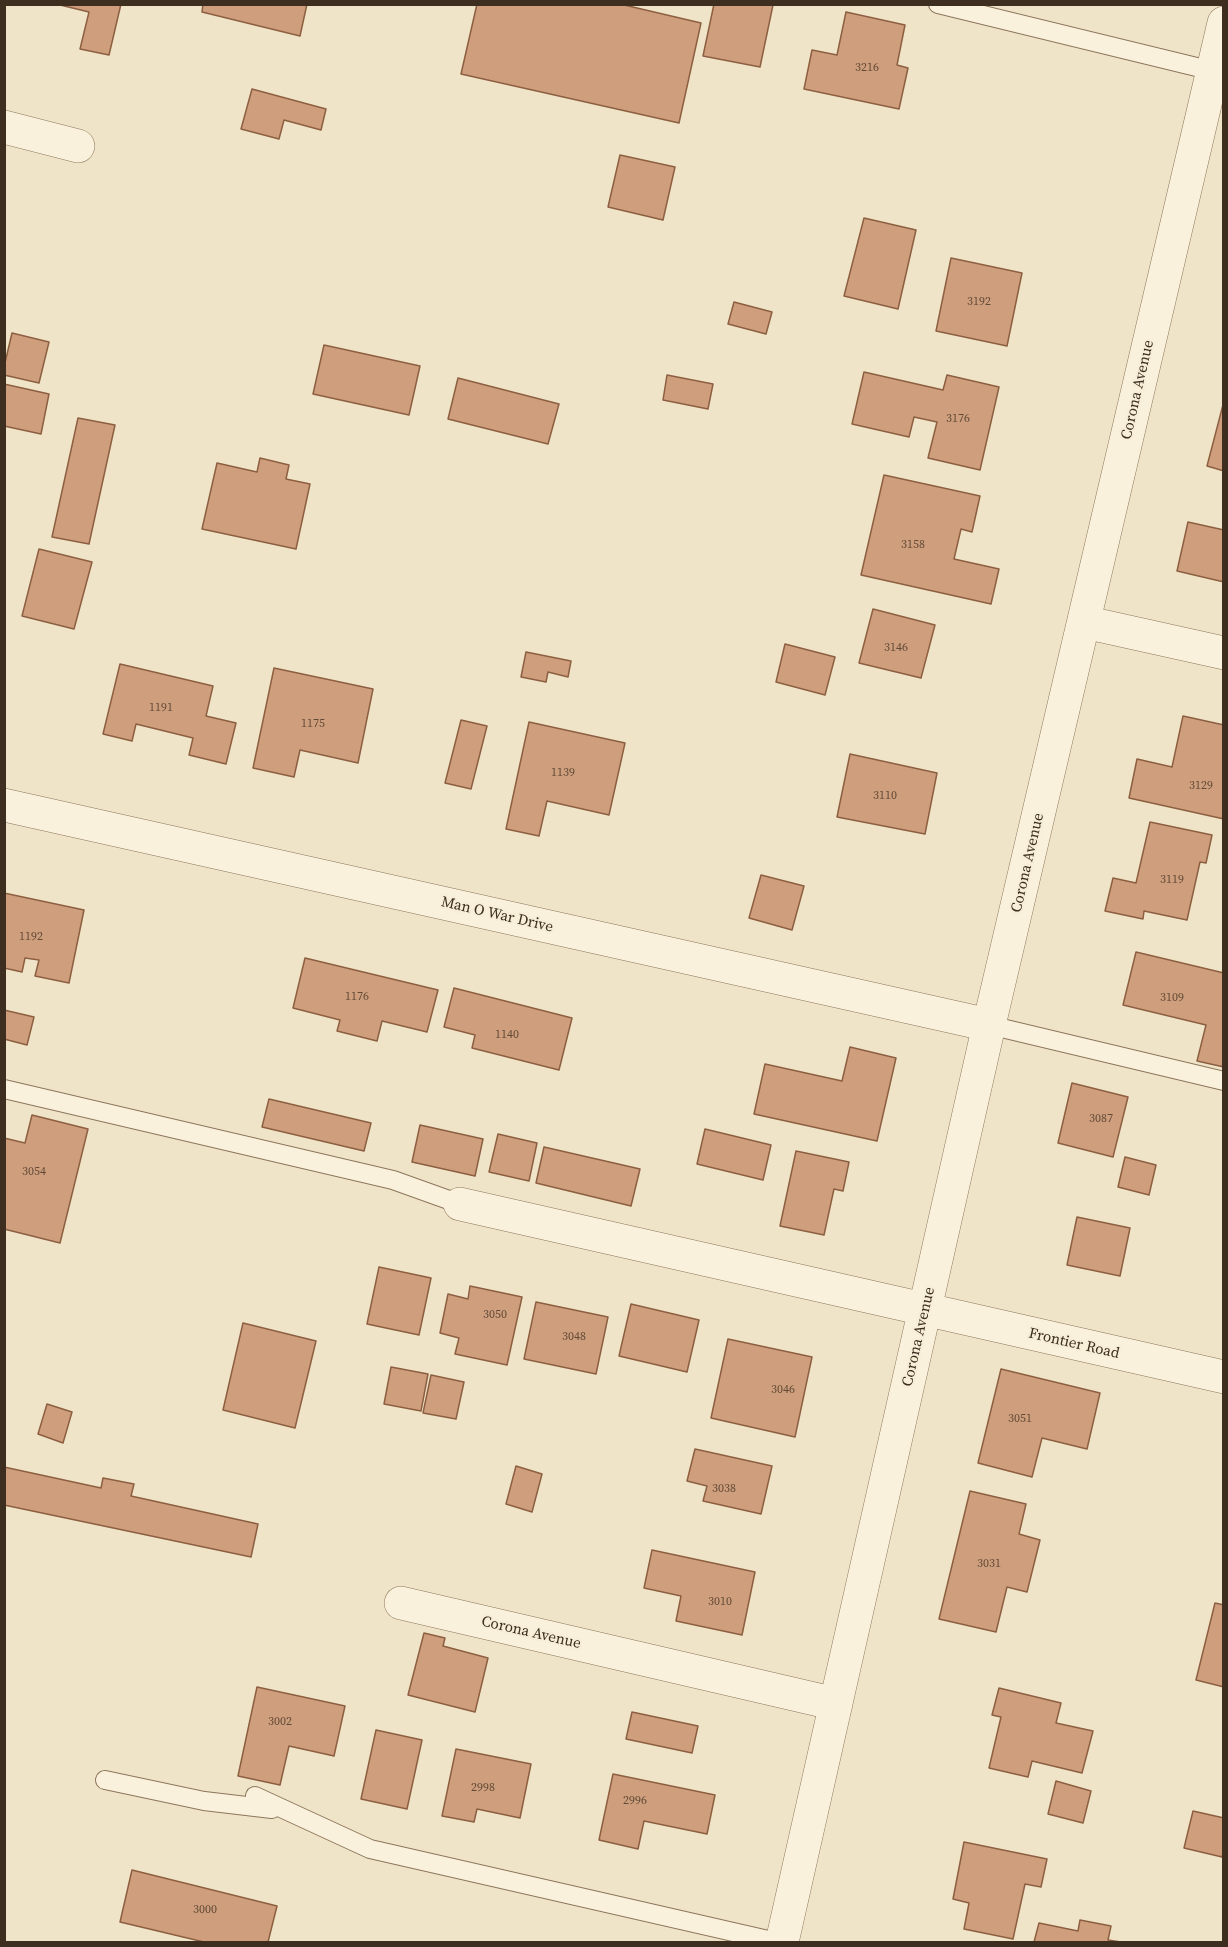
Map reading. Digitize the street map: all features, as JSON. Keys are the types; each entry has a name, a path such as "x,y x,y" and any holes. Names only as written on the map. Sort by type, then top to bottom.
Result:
{"street":[{"name":"Corona Avenue","path":"782,1942 989,1025 1224,23"},
{"path":"4,128 78,146"},
{"path":"1084,622 1224,653"},
{"name":"Man O War Drive","path":"4,805 989,1025"},
{"name":"Frontier Road","path":"460,1204 1224,1377"},
{"name":"Corona Avenue","path":"401,1603 836,1704"}],"lane":[{"path":"938,4 1213,71"},
{"path":"989,1025 1224,1081"},
{"path":"4,1089 393,1180 460,1204"},
{"path":"105,1779 204,1801 285,1810"},
{"path":"255,1796 370,1849 777,1942"}],"building":[{"path":"56,4 121,4 109,55 80,49 89,12"},
{"path":"203,4 307,4 300,36 202,12"},
{"path":"477,4 620,4 701,23 679,123 461,74"},
{"path":"714,4 773,5 760,67 703,56"},
{"path":"846,12 905,25 897,65 908,68 899,109 804,89 812,50 837,55"},
{"path":"252,89 326,109 321,130 284,120 279,139 241,129"},
{"path":"620,155 675,167 663,220 608,207"},
{"path":"864,218 916,230 898,309 844,296"},
{"path":"951,258 1022,273 1007,346 936,331"},
{"path":"734,302 772,312 766,334 728,324"},
{"path":"12,333 49,342 39,383 4,375"},
{"path":"324,345 420,366 409,415 313,394"},
{"path":"864,372 943,390 947,375 999,387 980,470 928,458 937,422 914,417 909,437 852,424"},
{"path":"667,375 713,384 708,409 663,400"},
{"path":"458,378 559,404 548,444 448,419"},
{"path":"4,384 49,394 41,434 4,426"},
{"path":"1224,401 1224,471 1207,466"},
{"path":"78,418 115,425 89,544 52,537"},
{"path":"260,458 289,465 286,479 310,484 296,549 202,529 217,463 257,472"},
{"path":"884,475 980,496 972,532 961,529 954,559 999,569 991,604 861,575"},
{"path":"1188,522 1224,530 1224,582 1177,571"},
{"path":"39,549 92,562 74,629 22,616"},
{"path":"873,609 935,625 921,678 859,663"},
{"path":"785,644 835,657 825,695 776,682"},
{"path":"526,652 571,661 568,677 548,672 546,682 521,677"},
{"path":"120,664 213,686 206,716 236,723 226,764 189,755 193,738 136,724 132,741 103,734"},
{"path":"274,668 373,689 358,763 300,750 294,777 253,768"},
{"path":"1183,716 1224,725 1224,819 1129,798 1137,759 1172,767"},
{"path":"461,720 487,726 471,789 445,783"},
{"path":"529,722 625,743 609,815 547,801 539,836 506,829"},
{"path":"850,754 937,773 925,834 837,817"},
{"path":"1150,822 1212,835 1206,863 1200,862 1187,920 1144,911 1143,919 1105,911 1113,878 1136,883"},
{"path":"761,875 804,886 792,930 749,918"},
{"path":"4,893 84,910 69,983 35,976 39,960 25,958 22,972 4,968"},
{"path":"1136,952 1224,973 1224,1067 1197,1061 1206,1025 1123,1005"},
{"path":"305,958 438,990 427,1032 382,1021 377,1041 337,1031 340,1020 293,1008"},
{"path":"454,988 572,1018 559,1070 472,1048 475,1035 444,1027"},
{"path":"4,1010 34,1017 27,1045 4,1039"},
{"path":"850,1047 896,1058 877,1141 754,1114 765,1064 842,1081"},
{"path":"1072,1083 1128,1097 1113,1157 1058,1143"},
{"path":"269,1099 371,1123 364,1151 262,1127"},
{"path":"32,1115 88,1129 60,1243 4,1229 4,1138 25,1143"},
{"path":"420,1125 483,1139 475,1176 412,1162"},
{"path":"705,1129 771,1145 763,1180 697,1164"},
{"path":"498,1134 537,1143 529,1181 489,1172"},
{"path":"544,1147 640,1169 631,1206 536,1183"},
{"path":"796,1151 849,1162 843,1191 834,1189 824,1235 780,1226"},
{"path":"1125,1157 1156,1165 1149,1195 1118,1187"},
{"path":"1077,1217 1130,1228 1120,1276 1067,1265"},
{"path":"379,1267 431,1278 419,1335 367,1324"},
{"path":"470,1286 522,1297 507,1365 455,1354 459,1338 440,1333 448,1294 468,1299"},
{"path":"536,1302 608,1317 596,1374 524,1359"},
{"path":"631,1304 699,1320 687,1372 619,1356"},
{"path":"243,1323 316,1341 295,1428 223,1410"},
{"path":"728,1339 812,1357 795,1437 711,1418"},
{"path":"391,1367 428,1374 421,1411 384,1404"},
{"path":"1001,1369 1100,1393 1087,1449 1042,1438 1032,1477 978,1463"},
{"path":"431,1375 464,1382 456,1419 423,1413"},
{"path":"47,1404 72,1412 63,1443 38,1434"},
{"path":"695,1449 772,1466 761,1514 703,1501 707,1486 687,1481"},
{"path":"516,1466 542,1474 532,1512 506,1504"},
{"path":"4,1467 101,1488 103,1478 134,1484 131,1496 258,1524 251,1557 4,1505"},
{"path":"970,1491 1026,1504 1019,1534 1040,1540 1027,1592 1007,1587 996,1632 939,1619"},
{"path":"652,1550 755,1572 742,1635 676,1621 681,1596 644,1588"},
{"path":"1215,1603 1224,1605 1224,1687 1196,1680"},
{"path":"424,1633 445,1638 443,1646 488,1658 475,1712 408,1695"},
{"path":"257,1687 345,1706 334,1756 289,1746 280,1785 238,1776"},
{"path":"999,1688 1061,1703 1056,1723 1093,1731 1082,1773 1032,1761 1028,1777 989,1768 1001,1717 992,1715"},
{"path":"632,1712 698,1726 692,1753 626,1739"},
{"path":"376,1730 422,1740 407,1809 361,1799"},
{"path":"456,1749 531,1764 520,1818 477,1809 474,1822 442,1816"},
{"path":"613,1774 715,1795 707,1834 644,1821 638,1849 599,1840"},
{"path":"1056,1781 1091,1791 1083,1823 1048,1814"},
{"path":"1193,1811 1224,1818 1222,1857 1184,1848"},
{"path":"964,1842 1047,1859 1041,1887 1025,1884 1013,1939 964,1929 969,1903 953,1899"},
{"path":"132,1870 277,1906 268,1942 204,1942 120,1922"},
{"path":"1080,1920 1111,1926 1108,1940 1121,1942 1034,1942 1039,1923 1078,1931"}]}
